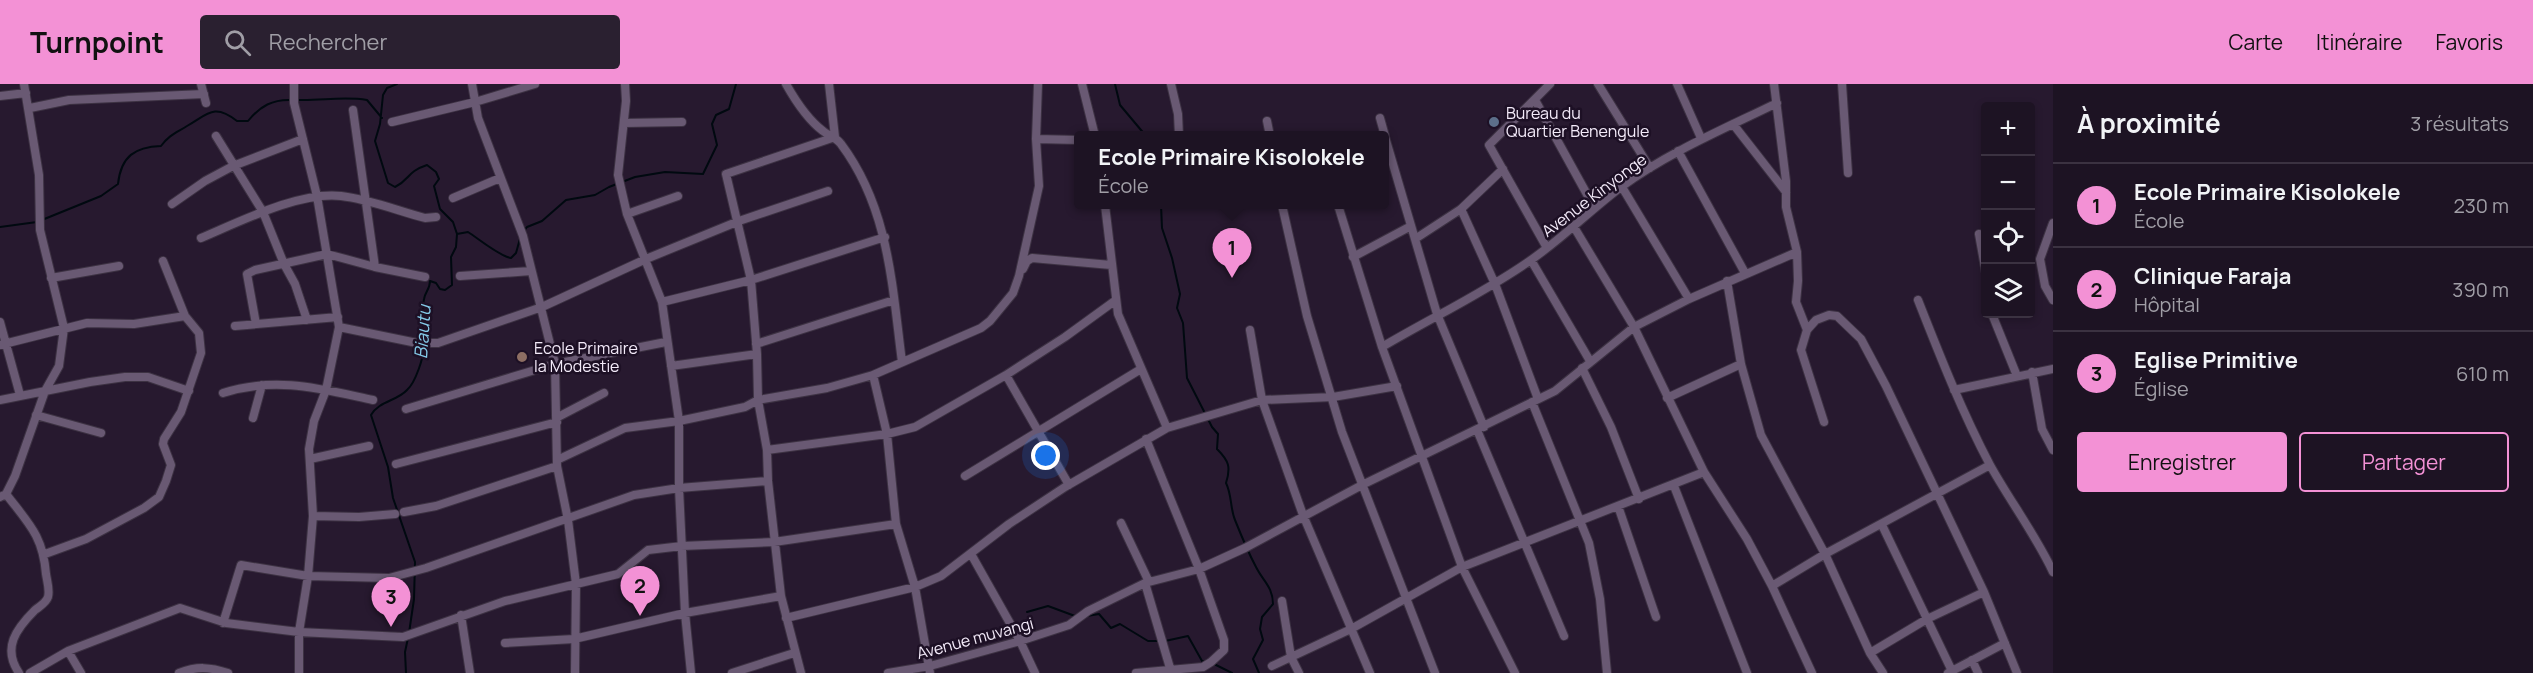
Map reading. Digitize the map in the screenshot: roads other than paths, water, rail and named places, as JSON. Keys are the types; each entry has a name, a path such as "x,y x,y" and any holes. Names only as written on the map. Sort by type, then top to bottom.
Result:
{"street":[{"path":"19,673 10,647 19,627 48,598 45,554 35,531 3,496 15,476 45,391 58,366 64,328 39,230 40,192 30,108 24,84"},
{"path":"201,84 206,103"},
{"path":"294,84 294,98 317,196 339,327 326,390 314,421 309,449 313,516 308,576 299,632 299,673"},
{"path":"472,84 478,118 524,236 555,364 558,420 557,463 568,520 576,584 575,673"},
{"path":"392,122 475,102 535,84"},
{"path":"625,84 624,123 618,175 627,214 662,302 679,421 679,488 685,613 692,673"},
{"path":"786,84 823,132 835,137"},
{"path":"829,84 835,137 865,179 885,237 902,362"},
{"path":"404,512 436,506 557,463 625,428 679,421 745,406 758,400 827,388 873,375 981,328 990,321 1013,293 1019,276 1039,186 1036,140 1038,84"},
{"path":"1082,84 1094,131"},
{"path":"1171,84 1178,114 1179,131"},
{"path":"1547,248 1489,145 1550,84"},
{"path":"1598,84 1650,168"},
{"path":"1677,84 1701,138"},
{"path":"1774,84 1778,103 1786,207 1797,252 1796,302 1807,330"},
{"path":"1842,84 1848,173"},
{"path":"0,96 26,93"},
{"path":"30,108 69,100 204,94"},
{"path":"1535,100 1594,207"},
{"name":"Avenue Kinyonge","path":"1382,347 1437,314 1495,284 1531,260 1594,207 1650,168 1701,138 1778,103"},
{"path":"353,110 375,267"},
{"path":"1380,118 1384,131"},
{"path":"1267,121 1269,131"},
{"path":"624,123 682,122"},
{"path":"1733,124 1786,192"},
{"path":"216,136 263,212 284,264 295,284 307,320"},
{"path":"801,673 781,596 774,542 767,450 758,400 751,280 739,221 726,174 835,137"},
{"path":"172,204 205,181 233,166 303,139"},
{"path":"1036,140 1074,140"},
{"path":"1389,150 1437,314 1524,542 1564,636"},
{"path":"1678,151 1745,273"},
{"path":"1415,239 1461,209 1503,169"},
{"path":"453,198 500,178"},
{"path":"1622,187 1689,298"},
{"path":"339,327 417,343 438,343 542,308 646,259 739,221 828,191"},
{"path":"201,238 263,212 317,196 340,195 425,218 436,218"},
{"path":"627,214 678,196"},
{"path":"1105,209 1118,314 1167,428"},
{"path":"1283,209 1307,316 1342,432 1435,673"},
{"path":"1339,209 1382,347 1462,567 1515,673"},
{"path":"1461,209 1495,284 1535,400 1589,543 1600,599 1607,673"},
{"path":"2053,223 2040,259 2045,286 2053,300"},
{"path":"1353,257 1411,226"},
{"path":"1574,226 1634,327 1704,472 1747,539 1772,586 1812,673"},
{"path":"1979,234 1984,264"},
{"path":"662,302 751,280 885,237"},
{"name":"Avenue muvangi","path":"888,673 930,670 1069,625 1088,611 1147,582 1199,569 1248,547 1303,515 1362,485 1555,391 1634,327 1689,298 1797,252"},
{"path":"256,324 247,274 327,254 424,277"},
{"path":"1019,276 1027,261 1032,258 1111,265"},
{"path":"1531,260 1590,361"},
{"path":"45,554 86,539 144,508 159,497 171,465 163,444 164,439 181,412 201,353 199,333 185,316 163,261"},
{"path":"51,278 119,266"},
{"path":"460,276 531,271"},
{"path":"1727,281 1741,364 1761,435 1825,554 1870,653 1883,673"},
{"path":"756,344 894,300"},
{"path":"767,450 887,434 915,427 1006,375 1065,337 1116,300"},
{"path":"1918,300 1954,390 1990,465 2053,572"},
{"path":"1824,422 1801,350 1807,330 1816,320 1829,315 1837,316 1861,339 1984,592 2018,673"},
{"path":"3,344 87,323 135,324 185,316"},
{"path":"235,326 338,317"},
{"path":"1994,318 2018,376"},
{"path":"0,322 3,344 20,395"},
{"path":"1250,330 1262,400 1303,515 1370,673"},
{"path":"406,409 555,364 666,342"},
{"path":"670,366 757,354"},
{"path":"1667,398 1741,364"},
{"path":"1582,368 1611,427 1639,499"},
{"path":"965,476 1141,369"},
{"path":"1954,390 2053,369"},
{"path":"2032,372 2042,429 2053,450"},
{"path":"873,375 887,434 896,524 915,586 930,670"},
{"path":"1006,375 1069,485"},
{"path":"0,400 90,382 147,377 189,391"},
{"path":"223,393 248,385 287,384 373,400"},
{"path":"254,418 262,385"},
{"path":"786,618 915,586 941,576 1009,524 1069,485 1167,428 1262,400 1333,397 1397,386"},
{"path":"396,464 558,420 604,393"},
{"path":"36,415 101,433"},
{"path":"1136,673 1170,668 1203,667 1224,650 1224,640 1199,569 1146,439"},
{"path":"310,459 369,446"},
{"path":"1772,586 1825,554 1990,465"},
{"path":"1272,666 1351,629 1462,567 1674,486 1704,472"},
{"path":"223,623 241,565 308,576 389,578 426,568 568,520 634,495 679,488 768,481"},
{"path":"1674,486 1747,673"},
{"path":"1618,507 1656,617"},
{"path":"313,516 359,517 395,514"},
{"path":"1120,523 1147,582 1170,668"},
{"path":"30,673 68,651 180,608 223,623 299,632 406,637 461,615 505,601 618,574 648,550 682,546 774,542 896,524"},
{"path":"1882,525 1950,672 2005,643"},
{"path":"971,554 1020,641 1035,673"},
{"path":"1870,653 1927,619 1984,592"},
{"path":"506,643 574,639 685,613 781,596"},
{"path":"1282,601 1291,657 1299,673"},
{"path":"461,615 470,673"},
{"path":"68,651 81,673"},
{"path":"732,673 794,652"},
{"path":"1971,660 1978,673"},
{"path":"179,673 210,667 228,673"}],"waterway":[{"name":"Biautu","path":"397,84 387,88 383,95 380,124 375,141 388,183 395,187 415,170 427,165 436,172 439,179 434,186 440,209 453,222 457,234 456,247 451,257 452,285 445,290 430,281 423,303 423,326 420,334 423,339"},
{"path":"524,231 527,227 542,221 566,200 595,195 635,177 665,172 703,174 717,145 712,124 716,115 729,109 736,84"},
{"path":"1115,84 1120,105 1142,131"},
{"path":"297,100 349,98 367,100 382,118"},
{"path":"0,227 37,222 101,196 118,184 122,166 131,155 144,148 161,146 167,139 206,114 222,112 237,121 248,121 267,104 292,100"},
{"path":"1161,209 1162,228 1180,294 1177,308 1183,323 1187,378 1212,427 1218,434 1217,449 1228,464 1226,483 1233,515 1250,555 1273,598 1273,604 1262,617 1260,629 1263,640 1253,659 1259,673"},
{"path":"457,234 468,232 495,251 511,258 516,253 521,235"},
{"name":"Biautu","path":"409,633 414,599 415,562 393,498 388,467 371,415 374,410 403,394 410,387 421,362 423,345"},
{"path":"1027,612 1048,606 1075,616"},
{"path":"1087,616 1099,614 1111,628 1120,624 1148,641 1159,641"},
{"path":"1165,641 1188,636 1202,661 1207,662"},
{"name":"Biautu","path":"406,673 405,652 408,638"},
{"path":"1212,663 1232,673"}],"place":[{"name":"Bureau du Quartier Benengule","path":"1494,122"},
{"name":"Ecole Primaire Kisolokele","path":"1232,278"},
{"name":"Ecole Primaire la Modestie","path":"522,357"},
{"name":"Clinique Faraja","path":"640,616"},
{"name":"Eglise Primitive","path":"391,627"}]}
